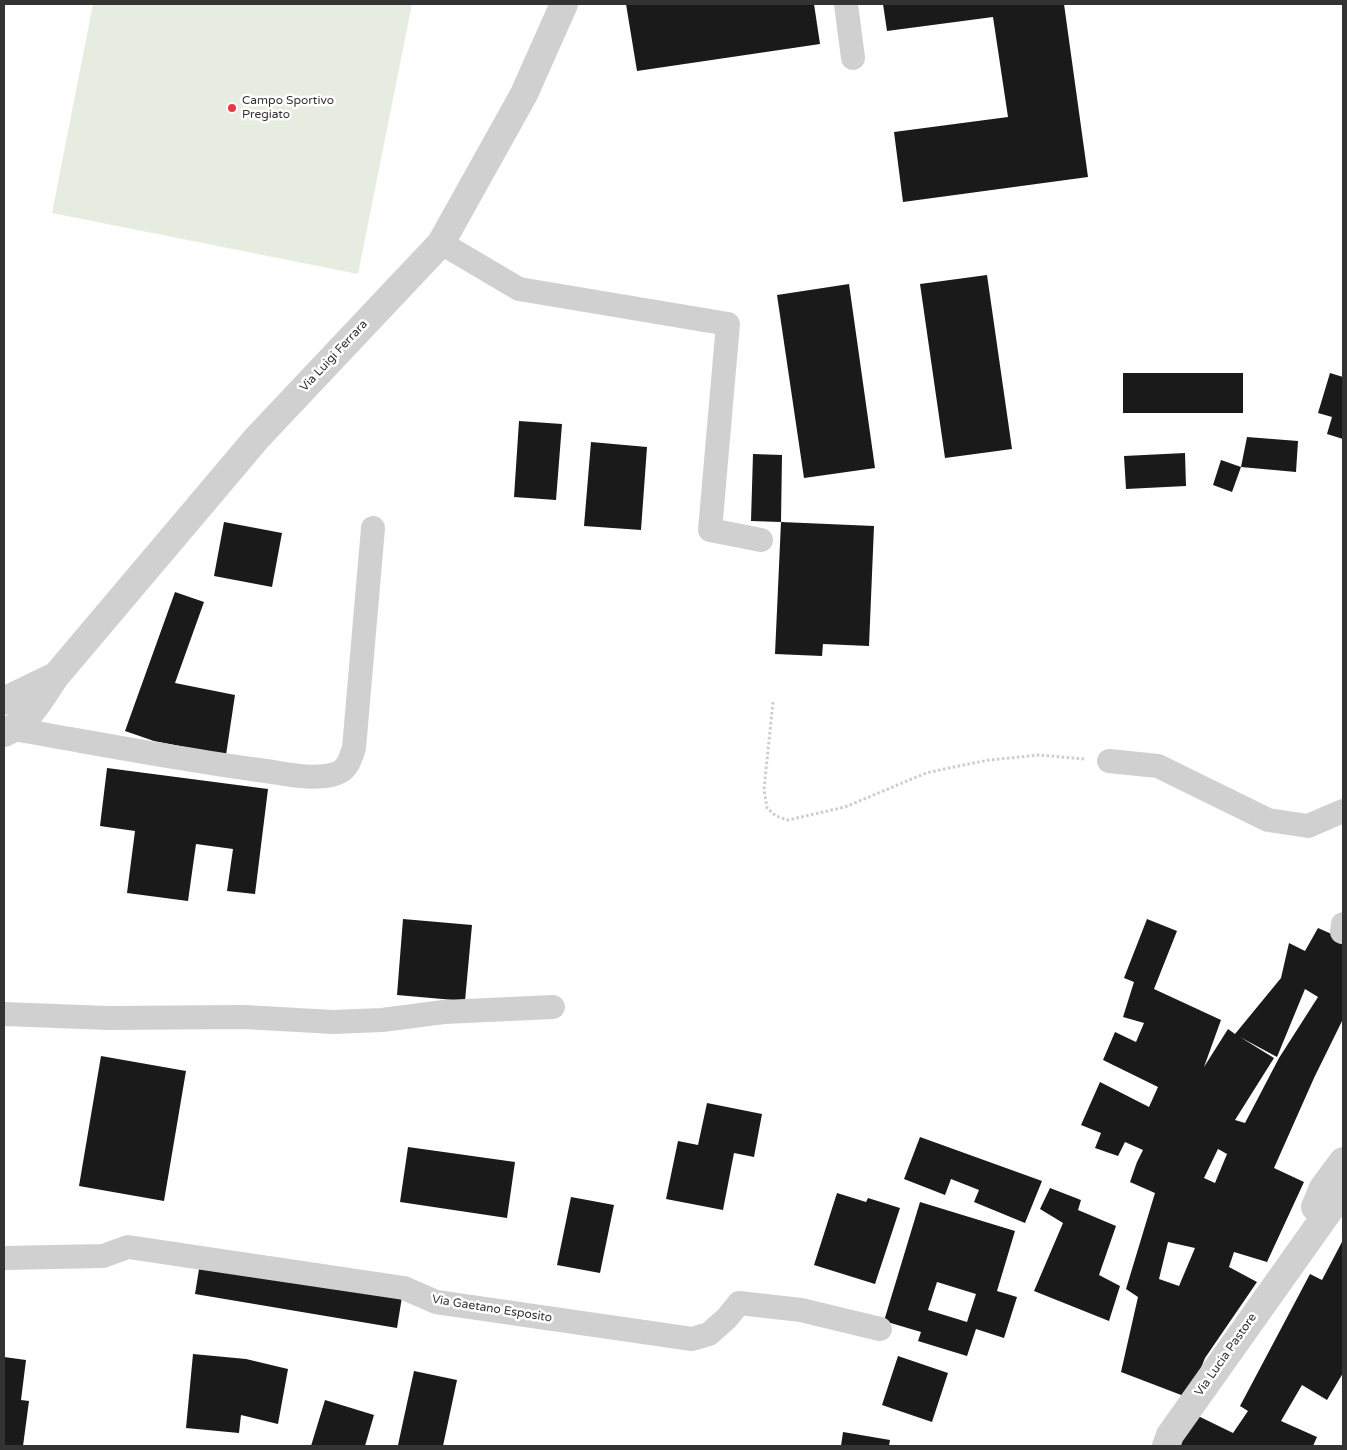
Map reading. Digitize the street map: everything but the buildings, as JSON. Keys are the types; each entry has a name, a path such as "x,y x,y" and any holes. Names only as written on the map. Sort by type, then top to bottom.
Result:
{"street":[{"name":"Via Luigi Ferrara","path":"9,731 32,712 55,677 257,438 441,243 524,94 564,4"},
{"path":"846,4 853,58"},
{"path":"441,243 519,289 728,324 710,530 761,540"},
{"path":"9,731 313,777 336,774 347,767 354,748 373,528"},
{"name":"Via Luigi Ferrara","path":"4,701 55,677"},
{"path":"1109,761 1158,766 1268,820 1308,826 1343,811"},
{"path":"4,1014 108,1018 244,1017 333,1022 382,1020 444,1012 553,1007"},
{"name":"Via Lucia Pastore","path":"1289,1266 1323,1188 1343,1161"},
{"name":"Via Lucia Pastore","path":"1166,1446 1170,1435 1343,1191"},
{"name":"Via Gaetano Esposito","path":"4,1258 102,1256 128,1248 404,1288 436,1302 692,1339 709,1334 739,1304 801,1310 880,1328"}],"path":[{"path":"773,702 764,789 767,808 776,816 788,820 845,807 926,773 989,760 1039,755 1109,761"}],"shaded area":[{"name":"Campo Sportivo Pregiato","path":"93,4 412,4 358,274 52,213"}],"place":[{"name":"Campo Sportivo Pregiato","path":"232,108"}]}
